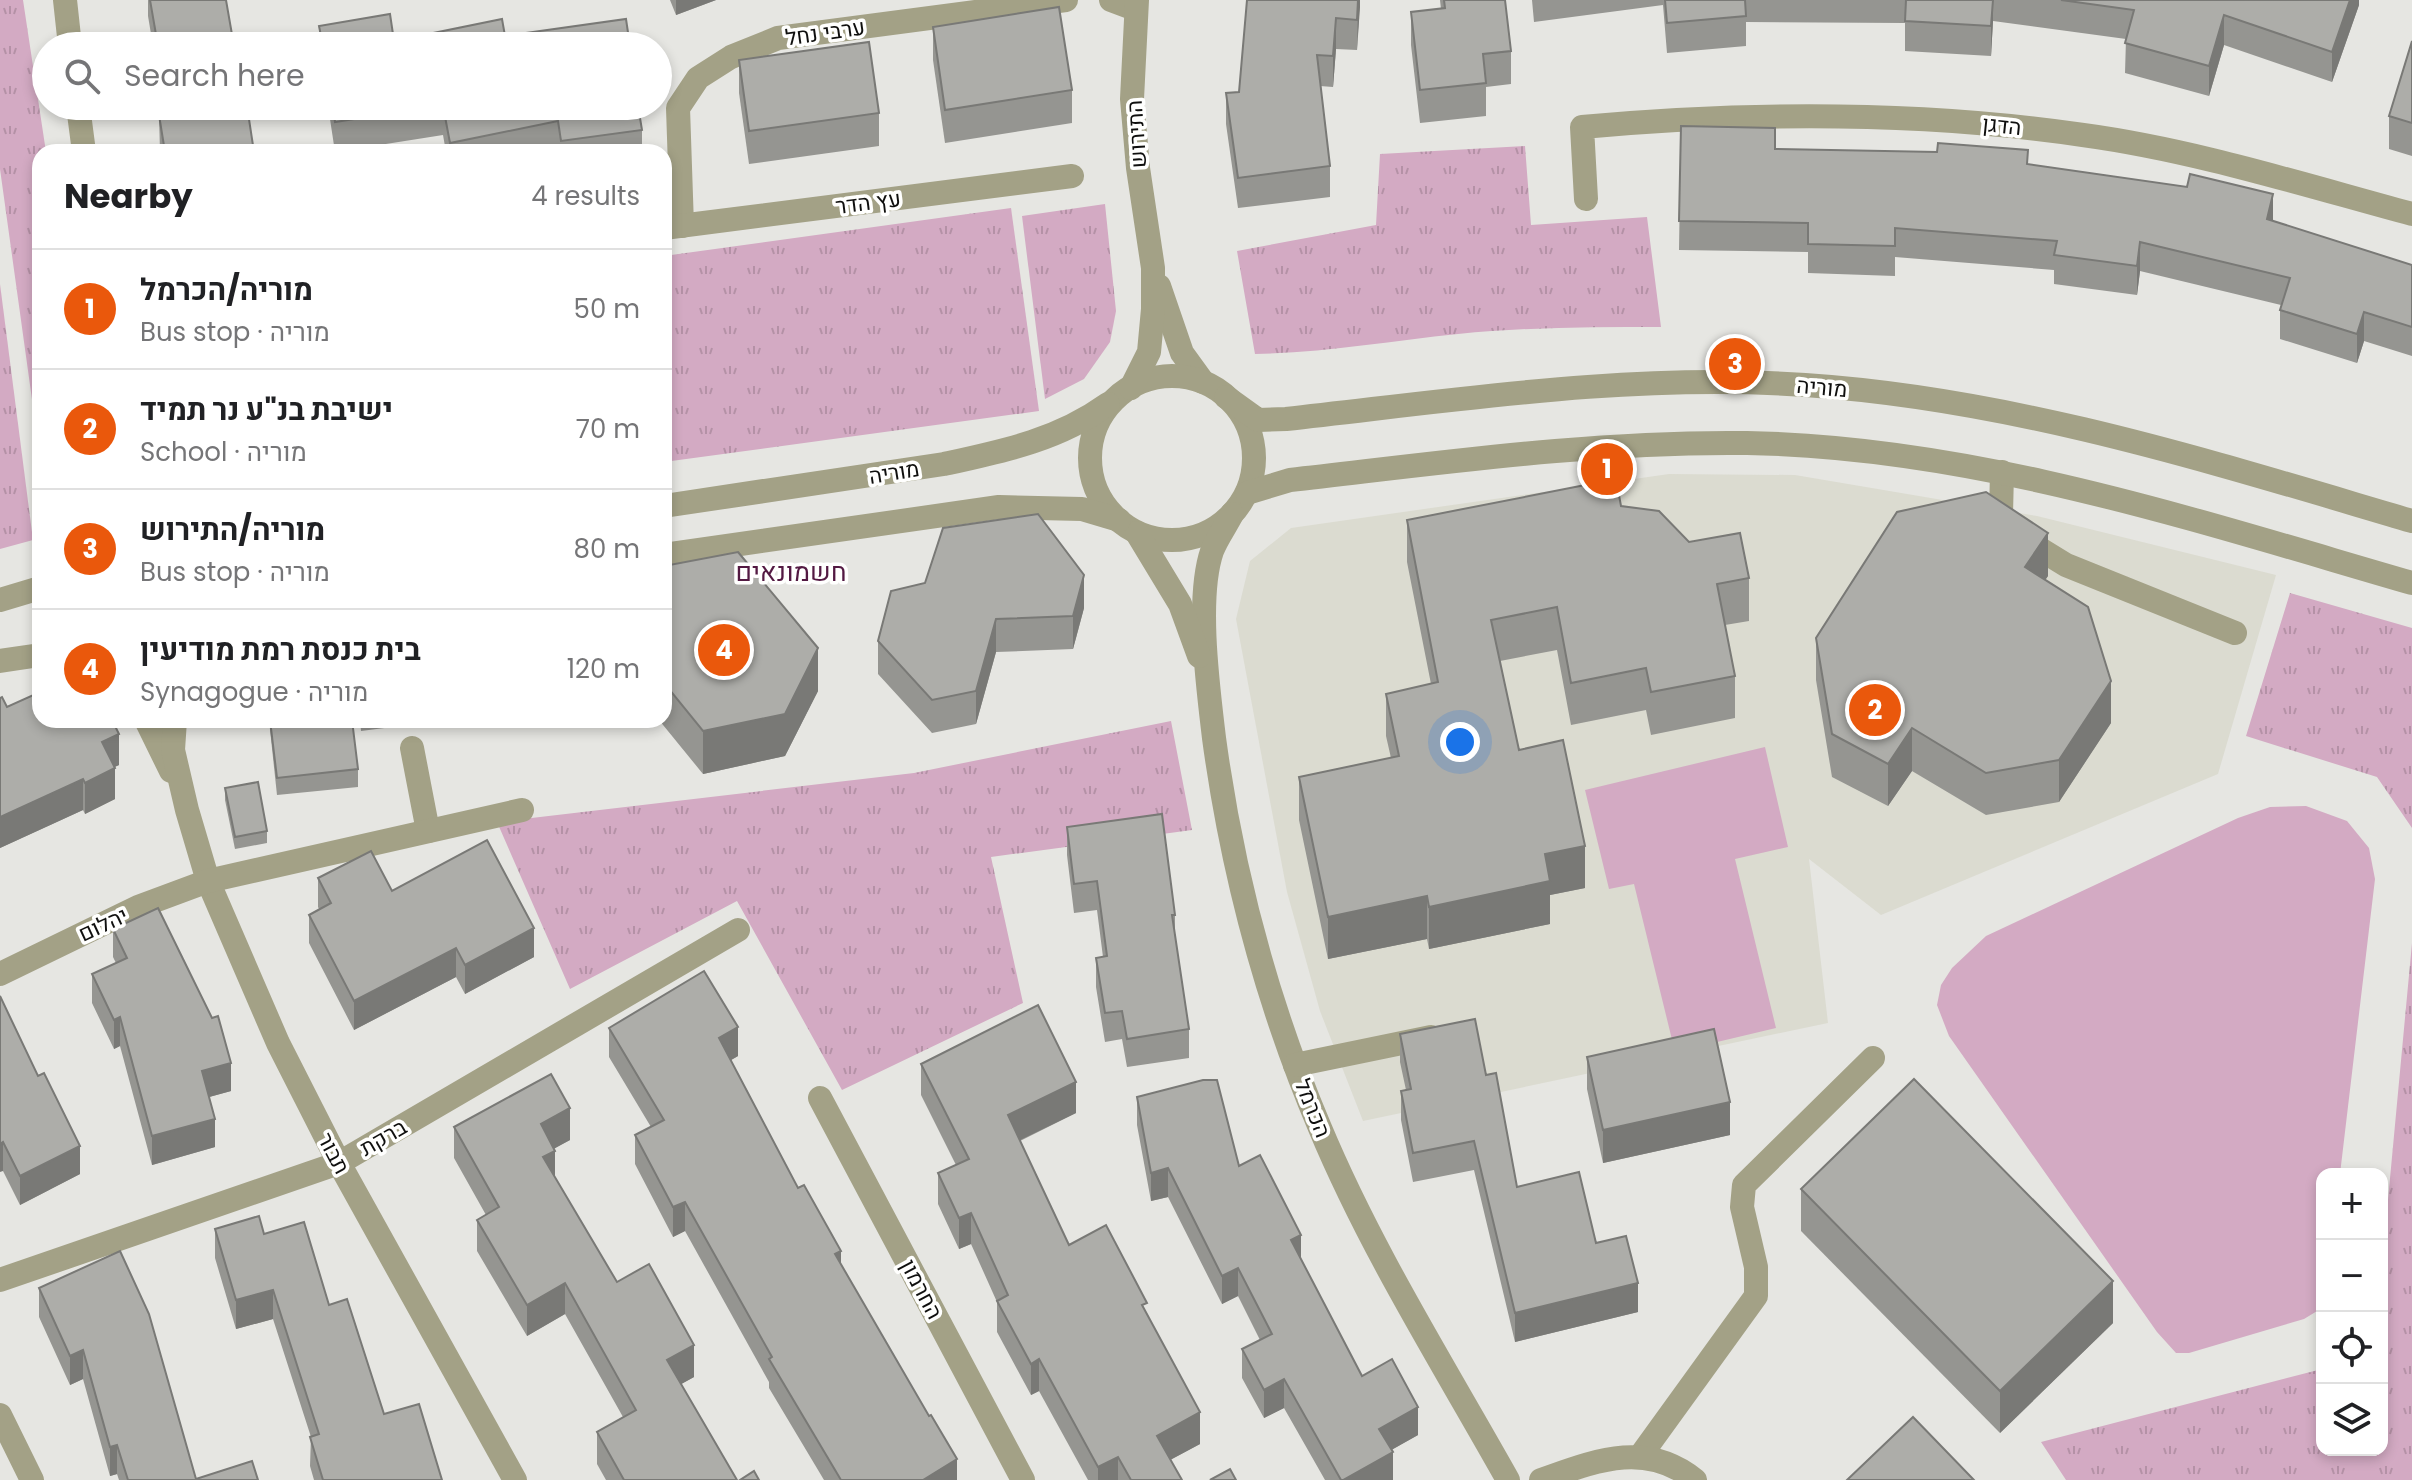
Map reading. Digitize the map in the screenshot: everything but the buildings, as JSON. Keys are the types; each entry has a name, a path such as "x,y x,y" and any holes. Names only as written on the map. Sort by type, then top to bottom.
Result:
{"street":[{"path":"65,0 68,32"},
{"name":"ערבי נחל","path":"673,227 678,108 698,78 731,57 778,38 1066,0"},
{"path":"1111,0 1136,4"},
{"name":"התירוש","path":"1122,394 1149,352 1153,309 1153,268 1138,168 1132,99 1136,4"},
{"name":"הדגן","path":"1586,199 1582,127 1766,117 1946,119 2084,135 2171,151 2412,214"},
{"path":"80,120 83,144"},
{"name":"עץ הדר","path":"673,227 1072,176"},
{"name":"התירוש","path":"1153,268 1182,353 1203,382"},
{"path":"672,554 999,507 1082,509 1165,540 1190,539 1213,529 1232,514 1247,493 1254,468 1253,441 1243,417 1226,397 1203,382 1177,376 1150,379 1122,394 1100,418 1092,438 1092,476 1098,494 1128,526"},
{"name":"מוריה","path":"1226,397 1258,420 1562,389 1668,382 1749,382 1864,391 2000,409 2084,428 2412,521"},
{"name":"מוריה","path":"672,505 944,464 990,454 1048,438 1089,418 1122,394"},
{"path":"1247,493 1290,480 1567,449 1670,443 1802,446 1916,457 2002,472 2161,511 2412,583"},
{"path":"2002,472 2001,515 2006,528 2066,565 2235,633"},
{"name":"הכרמל","path":"1232,514 1212,550 1206,582 1205,640 1221,787 1240,884 1280,1024 1320,1129 1371,1235 1508,1480"},
{"name":"הכרמל","path":"1128,526 1180,604 1195,642 1210,701"},
{"path":"0,600 32,590"},
{"path":"0,661 32,656"},
{"name":"תבור","path":"150,728 187,810"},
{"name":"תבור","path":"174,728 173,750 208,881 278,1043 339,1163 515,1480"},
{"path":"412,748 428,831"},
{"name":"יהלום","path":"0,974 138,907 208,881 522,810"},
{"name":"ברקת","path":"0,1280 339,1163 738,930"},
{"path":"1295,1065 1454,1032"},
{"path":"1641,1455 1756,1296 1756,1267 1742,1207 1744,1185 1873,1058"},
{"name":"החרמון","path":"820,1098 1023,1480"},
{"path":"0,1415 32,1480"},
{"path":"1541,1480 1591,1462 1641,1455 1687,1473 1695,1480"}],"shaded area":[{"path":"1669,474 1795,475 2037,516 2276,575 2218,774 1881,915 1809,859 1828,1023 1363,1121 1320,1011 1287,892 1236,619 1250,561 1291,528"}],"green space":[{"path":"0,0 23,0 32,59 32,120 41,120 45,144 32,144 32,399 0,169"},
{"path":"1525,146 1531,225 1647,217 1661,327 1509,330 1255,354 1237,251 1376,225 1380,154"},
{"path":"1105,204 1116,311 1110,342 1084,379 1045,399 1022,216"},
{"path":"1011,208 1039,411 672,461 672,255"},
{"path":"0,284 32,540 0,549"},
{"path":"2290,593 2412,628 2412,828 2377,777 2246,736"},
{"path":"1171,721 1192,830 991,857 1023,1003 842,1090 737,901 570,989 497,822 914,773"},
{"path":"1765,747 1788,847 1735,859 1776,1028 1675,1052 1634,884 1609,889 1585,790"},
{"path":"2306,806 2347,821 2369,848 2375,879 2341,1168 2316,1168 2316,1312 2304,1319 2189,1353 2176,1353 2157,1332 1949,1036 1937,1005 1941,985 1952,968 1986,936 2238,818 2270,807"},
{"path":"2412,943 2412,1480 2066,1480 2041,1442 2316,1371 2316,1456 2388,1456 2388,1200"}],"place":[{"name":"מוריה/התירוש","path":"1735,364"},
{"name":"מוריה/הכרמל","path":"1607,469"},
{"name":"בית כנסת רמת מודיעין","path":"724,650"},
{"name":"ישיבת בנ\"ע נר תמיד","path":"1875,710"}],"district":[{"name":"חשמונאים","path":"791,572"}]}
